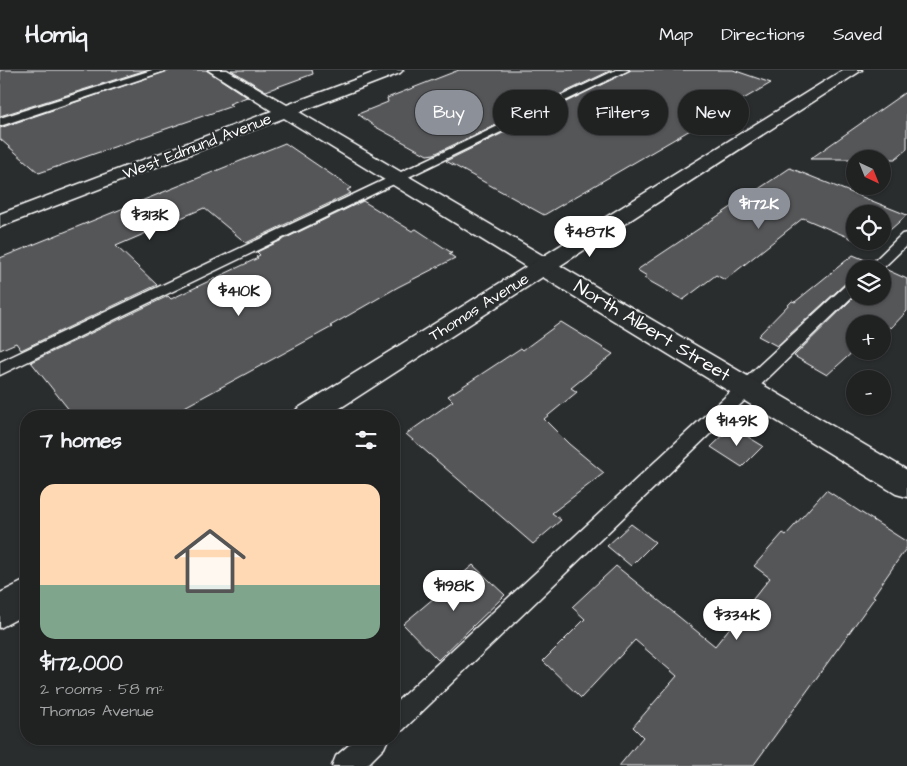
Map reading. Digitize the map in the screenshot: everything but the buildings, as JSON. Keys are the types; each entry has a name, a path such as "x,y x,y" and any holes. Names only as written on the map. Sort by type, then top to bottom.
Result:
{"street":[{"name":"North Albert Street","path":"216,70 907,485"},
{"name":"West Edmund Avenue","path":"0,221 395,70"},
{"name":"Thomas Avenue","path":"316,410 854,70"},
{"path":"0,612 20,599"}],"lane":[{"path":"0,122 164,70"},
{"path":"0,369 624,70"},
{"path":"883,260 907,237"},
{"path":"400,715 846,293"},
{"path":"346,766 369,745"}]}
